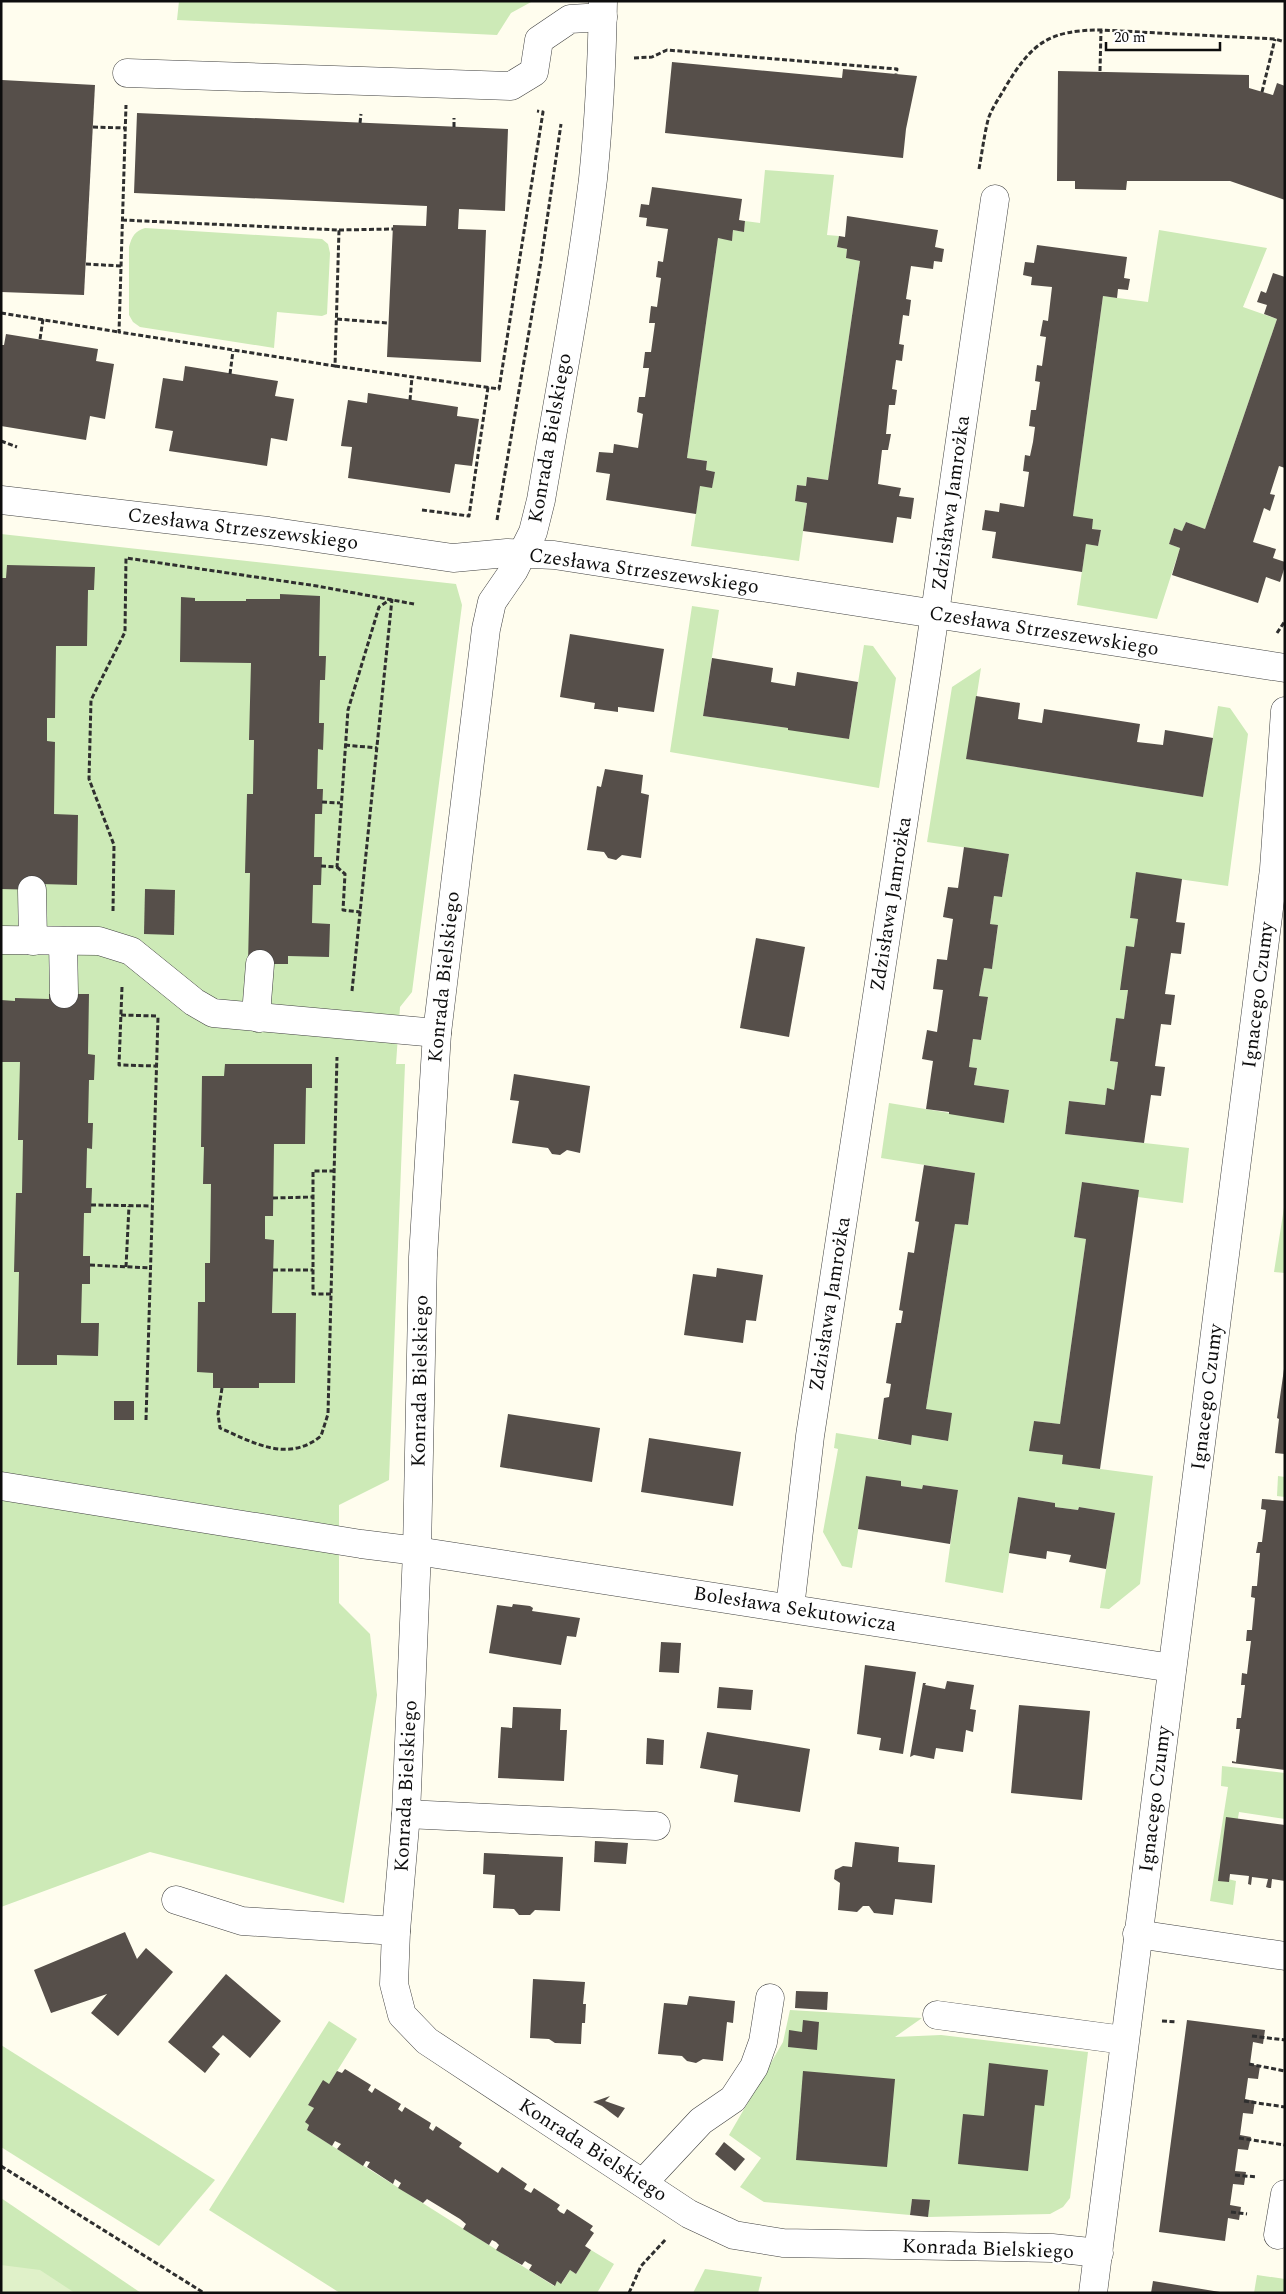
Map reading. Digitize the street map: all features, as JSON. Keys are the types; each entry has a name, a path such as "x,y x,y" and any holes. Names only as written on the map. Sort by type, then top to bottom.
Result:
{"street":[{"path":"127,73 511,86 534,72 539,40 570,19 603,9"},
{"name":"Konrada Bielskiego","path":"603,9 601,81 583,247 541,500 533,532 524,553 492,602 486,629 436,1033 423,1257 418,1551 406,1814 396,1931 394,1984 402,2015 427,2041 689,2214 734,2235 783,2243 1052,2248 1099,2253"},
{"name":"Zdzisława Jamrożka","path":"790,1608 811,1426 935,614 995,200"},
{"name":"Czesława Strzeszewskiego","path":"1,500 268,531 453,558 508,553 554,554 1285,668"},
{"name":"Ignacego Czumy","path":"1093,2293 1137,1934 1274,868 1285,711"},
{"path":"32,890 33,940"},
{"path":"1,940 99,941 131,951 194,1002 213,1013 436,1033"},
{"path":"63,940 64,994"},
{"path":"259,1018 257,1002 260,964"},
{"name":"Bolesława Sekutowicza","path":"1,1486 350,1542 1172,1668"},
{"path":"406,1814 656,1826"},
{"path":"176,1900 242,1921 396,1931"},
{"path":"1137,1934 1285,1956"},
{"path":"643,2183 701,2121 732,2099 754,2067 764,2042 770,1998"},
{"path":"937,2015 1124,2040"},
{"path":"1278,2235 1285,2194"}],"path":[{"path":"978,172 988,118 1019,64 1032,50 1054,36 1074,30 1101,30 1275,39 1285,42"},
{"path":"1100,71 1101,30"},
{"path":"1262,92 1275,39"},
{"path":"630,59 652,57 667,50 897,69 896,74"},
{"path":"119,332 126,102 132,102"},
{"path":"1,314 233,351 499,389 543,112 533,111"},
{"path":"502,495 541,261 562,117"},
{"path":"92,127 125,128"},
{"path":"122,220 339,230 392,228"},
{"path":"335,366 339,230"},
{"path":"86,264 121,266"},
{"path":"40,339 43,320"},
{"path":"337,320 388,323"},
{"path":"230,374 233,351"},
{"path":"410,400 412,377"},
{"path":"422,510 469,516 488,387"},
{"path":"1,441 17,447"},
{"path":"113,913 114,845 89,779 90,700 125,632 126,558 414,604"},
{"path":"338,867 340,804 348,710 379,607 392,599"},
{"path":"348,997 352,992 392,599"},
{"path":"1274,636 1279,632 1285,621"},
{"path":"345,745 377,748"},
{"path":"322,802 340,804"},
{"path":"321,866 338,867 345,874 343,910 360,912"},
{"path":"122,986 120,1065 156,1066"},
{"path":"352,992 360,993"},
{"path":"146,1420 158,1009"},
{"path":"222,1388 218,1414 220,1428 284,1451 299,1449 321,1436 328,1414 338,1047"},
{"path":"331,1294 313,1294 313,1170 334,1170"},
{"path":"273,1198 313,1197"},
{"path":"91,1205 152,1206"},
{"path":"126,1267 129,1206"},
{"path":"90,1265 150,1268"},
{"path":"273,1270 313,1270"},
{"path":"1252,2036 1285,2040"},
{"path":"1249,2064 1285,2071"},
{"path":"1244,2100 1285,2107"},
{"path":"1239,2138 1285,2145"},
{"path":"1,2166 167,2268 204,2293"},
{"path":"629,2293 641,2266 689,2214"}],"green space":[{"path":"179,1 533,1 511,13 497,35 177,20"},
{"path":"765,170 834,175 827,235 839,236 837,247 847,249 846,258 860,261 828,480 807,477 806,486 797,485 795,501 807,503 799,561 691,546 700,486 712,487 715,472 706,470 707,461 687,458 718,238 732,240 733,230 744,232 745,221 760,223"},
{"path":"145,228 322,239 328,244 330,253 327,314 322,316 277,312 274,348 140,327 133,322 129,315 129,247 134,235"},
{"path":"1159,230 1267,248 1243,307 1277,319 1205,529 1186,522 1182,531 1174,528 1169,544 1180,548 1157,619 1077,605 1086,544 1098,546 1101,530 1092,529 1073,516 1103,296 1148,302"},
{"path":"1,534 456,584 462,605 412,992 400,1007 396,1064 405,1064 389,1480 339,1505 339,1603 370,1634 377,1695 344,1903 150,1852 1,1907"},
{"path":"692,606 719,610 703,716 849,739 864,645 873,646 896,678 879,788 670,752"},
{"path":"981,668 967,759 1203,797 1218,706 1230,708 1248,734 1228,886 1136,873 1130,918 1138,919 1134,947 1121,990 1128,990 1124,1019 1116,1019 1110,1061 1118,1062 1114,1090 1107,1089 1105,1105 1069,1101 1065,1134 1189,1148 1183,1203 1138,1197 1138,1190 1082,1182 1074,1237 1086,1239 1060,1424 1034,1421 1030,1451 1063,1455 1063,1464 1153,1476 1140,1584 1109,1609 1100,1608 1115,1513 1079,1507 1078,1510 1055,1507 1055,1503 1018,1497 1003,1593 945,1582 958,1490 923,1485 922,1489 901,1486 867,1476 852,1568 842,1566 823,1532 838,1449 834,1448 836,1433 911,1445 912,1435 947,1441 926,1409 955,1224 968,1225 975,1173 881,1158 889,1103 1004,1122 1009,1090 974,1085 977,1068 969,1067 973,1039 981,1040 988,998 979,996 984,968 992,969 998,926 990,924 994,896 1002,897 1009,854 927,842 952,687"},
{"path":"1285,1201 1285,1273 1274,1272"},
{"path":"1278,1476 1285,1477 1285,1497 1277,1496"},
{"path":"1222,1766 1285,1773 1285,1819 1239,1812 1228,1879 1236,1881 1233,1905 1210,1901 1228,1787 1221,1786"},
{"path":"790,2010 922,2018 895,2037 941,2035 1088,2052 1070,2198 1063,2207 1050,2214 928,2217 929,2200 912,2199 910,2215 764,2202 740,2187 761,2158 729,2135 783,2042"},
{"path":"329,2021 357,2039 329,2084 308,2105 314,2108 306,2122 309,2125 307,2130 554,2286 557,2281 562,2283 570,2270 576,2274 591,2250 614,2264 597,2293 340,2293 209,2210"},
{"path":"1,2045 215,2180 159,2246 1,2147"},
{"path":"1,2198 141,2293 1,2293"},
{"path":"1,2265 40,2270 75,2293 1,2293"},
{"path":"705,2269 762,2277 758,2293 693,2293"},
{"path":"1257,2275 1285,2279 1285,2293 1254,2293"}],"building":[{"path":"672,62 842,78 843,69 917,76 906,129 903,158 665,133"},
{"path":"1058,71 1249,75 1249,88 1273,95 1277,83 1285,86 1285,200 1230,181 1127,181 1126,190 1075,189 1075,181 1057,181"},
{"path":"2,80 95,85 84,295 1,292"},
{"path":"137,113 508,129 505,211 459,209 458,229 486,230 481,362 387,357 393,225 426,226 427,206 134,193"},
{"path":"652,187 742,199 739,220 745,221 744,232 733,230 732,241 718,238 687,458 707,461 706,470 715,472 712,488 700,486 696,514 606,500 610,474 596,472 599,452 613,453 614,444 638,448 643,414 637,412 639,397 645,397 649,368 643,368 645,352 651,352 655,323 649,323 651,306 657,307 661,278 656,277 658,261 663,262 668,229 646,226 647,218 639,217 641,204 649,205"},
{"path":"847,216 938,230 935,247 944,249 942,262 934,261 933,269 911,266 906,299 911,300 909,316 903,315 899,344 904,345 902,361 896,360 892,389 897,390 895,405 889,405 886,434 891,434 888,450 882,450 878,484 901,488 899,496 914,498 911,519 897,517 893,543 803,531 807,503 795,501 797,485 806,486 807,477 828,480 860,261 846,258 847,249 837,247 839,236 845,237"},
{"path":"1037,245 1127,257 1124,278 1130,279 1128,290 1118,289 1117,298 1103,296 1073,516 1093,519 1092,529 1101,530 1098,546 1086,544 1082,572 992,558 996,532 982,530 985,510 999,512 1000,503 1024,507 1029,472 1023,471 1025,455 1030,456 1033,442 1035,427 1029,426 1031,410 1036,410 1040,382 1035,381 1037,365 1042,366 1046,337 1040,336 1043,320 1048,321 1052,287 1031,285 1032,277 1023,275 1025,262 1034,263"},
{"path":"1273,273 1285,277 1285,468 1279,466 1270,494 1275,495 1270,511 1264,508 1253,542 1276,549 1273,558 1285,562 1285,566 1280,582 1266,577 1258,603 1172,575 1180,548 1169,544 1174,528 1182,531 1186,522 1205,529 1277,319 1264,314 1267,305 1257,302 1261,291 1266,293"},
{"path":"6,334 98,349 96,361 114,364 105,419 90,416 86,440 1,426 1,345 4,345"},
{"path":"185,366 278,381 275,396 294,399 287,441 271,438 267,466 169,451 173,431 155,428 163,378 183,381"},
{"path":"368,393 458,407 457,416 479,419 472,466 455,464 450,493 348,478 352,447 341,446 348,400 367,403"},
{"path":"7,565 95,567 94,590 88,590 87,646 56,646 55,718 47,718 47,741 55,742 54,814 78,815 77,885 41,884 41,890 1,889 1,578 6,578"},
{"path":"280,594 320,596 319,656 326,656 325,680 320,680 319,723 324,723 323,750 318,749 317,789 323,789 322,814 315,814 314,857 322,857 321,885 313,885 312,923 330,924 329,957 288,956 288,964 248,964 250,873 245,873 247,794 253,794 254,740 249,740 251,663 180,662 181,597 195,598 195,601 246,601 246,599 280,599"},
{"path":"570,634 664,649 654,712 618,707 618,712 594,709 595,703 560,697"},
{"path":"712,658 773,668 771,682 795,686 797,672 858,682 849,739 703,716"},
{"path":"976,696 1020,703 1018,719 1042,723 1044,709 1140,724 1137,742 1163,745 1165,730 1213,738 1203,797 966,759"},
{"path":"605,769 643,775 641,793 649,795 641,858 622,855 616,860 608,858 604,852 587,850 597,786 601,787"},
{"path":"964,847 1009,854 1002,897 994,896 990,924 998,925 992,969 984,968 979,996 988,997 981,1040 973,1039 969,1067 977,1068 974,1085 1009,1090 1004,1123 926,1109 933,1061 922,1059 927,1030 937,1032 943,990 933,989 937,959 947,960 953,919 943,917 948,887 958,888"},
{"path":"1136,872 1182,879 1176,922 1185,923 1181,954 1171,953 1165,994 1175,995 1171,1025 1161,1024 1155,1066 1165,1067 1161,1096 1151,1095 1144,1143 1065,1134 1069,1101 1105,1105 1107,1088 1114,1090 1118,1062 1110,1061 1116,1018 1124,1019 1128,990 1120,990 1126,946 1134,947 1138,919 1130,918"},
{"path":"145,889 175,890 174,935 144,934"},
{"path":"756,938 805,947 789,1037 740,1028"},
{"path":"49,994 89,994 88,1054 95,1055 94,1080 89,1080 88,1123 93,1123 92,1149 87,1148 86,1188 92,1188 91,1213 84,1213 83,1256 90,1256 90,1284 82,1284 81,1323 99,1323 98,1356 57,1355 57,1365 17,1365 19,1272 14,1272 16,1193 22,1193 23,1140 18,1140 20,1062 1,1062 1,1000 15,1001 15,998 49,999"},
{"path":"225,1064 312,1064 312,1088 306,1088 305,1144 274,1144 273,1216 265,1216 265,1239 274,1240 272,1313 296,1313 295,1383 259,1383 259,1388 213,1388 213,1373 197,1372 198,1302 205,1302 205,1263 210,1263 211,1184 203,1184 204,1147 201,1147 202,1076 224,1076"},
{"path":"514,1074 590,1086 580,1153 567,1150 560,1155 552,1154 548,1148 512,1143 519,1101 510,1100"},
{"path":"924,1165 975,1173 968,1225 955,1224 926,1409 952,1413 948,1441 912,1435 911,1445 878,1439 884,1398 889,1397 891,1384 886,1383 896,1323 901,1323 903,1311 899,1310 908,1252 914,1253 919,1222 915,1221"},
{"path":"1082,1182 1139,1190 1100,1469 1062,1464 1063,1455 1029,1451 1034,1421 1060,1424 1086,1239 1074,1237"},
{"path":"717,1268 763,1275 756,1321 746,1320 743,1343 684,1335 693,1274 716,1277"},
{"path":"1284,1369 1285,1454 1275,1453 1279,1419 1277,1418"},
{"path":"114,1401 134,1401 134,1420 114,1420"},
{"path":"508,1414 600,1428 592,1482 500,1467"},
{"path":"649,1438 741,1452 733,1506 641,1492"},
{"path":"866,1476 901,1481 901,1486 922,1489 923,1485 958,1490 950,1544 858,1529"},
{"path":"1018,1497 1055,1503 1055,1507 1078,1510 1079,1507 1115,1513 1106,1569 1069,1562 1071,1555 1047,1551 1046,1559 1009,1553"},
{"path":"1262,1499 1285,1501 1285,1770 1232,1763 1232,1761 1236,1762 1240,1729 1236,1729 1237,1718 1241,1718 1245,1685 1241,1685 1242,1673 1247,1674 1251,1641 1246,1641 1247,1630 1252,1630 1255,1598 1251,1597 1252,1586 1257,1586 1260,1553 1256,1553 1258,1542 1262,1542 1266,1510 1261,1509"},
{"path":"513,1604 530,1606 533,1608 532,1611 580,1618 576,1637 567,1636 561,1665 489,1653 497,1605 512,1607"},
{"path":"661,1642 681,1643 679,1673 659,1672"},
{"path":"865,1665 916,1672 903,1754 879,1750 881,1738 857,1734"},
{"path":"947,1681 974,1685 970,1709 976,1710 973,1732 966,1730 963,1752 936,1748 934,1759 914,1755 910,1757 923,1683 945,1689"},
{"path":"719,1687 753,1690 751,1710 717,1708"},
{"path":"1019,1705 1090,1711 1082,1800 1011,1793"},
{"path":"513,1707 561,1709 560,1730 567,1730 564,1781 498,1778 501,1727 512,1728"},
{"path":"707,1732 810,1749 800,1812 734,1802 738,1775 700,1768"},
{"path":"647,1738 664,1740 663,1765 646,1764"},
{"path":"1226,1817 1285,1825 1285,1881 1272,1879 1271,1888 1269,1888 1266,1887 1268,1879 1252,1877 1251,1885 1248,1884 1249,1876 1230,1874 1229,1882 1218,1881"},
{"path":"595,1841 628,1843 626,1864 594,1862"},
{"path":"855,1842 899,1847 898,1862 935,1865 932,1903 895,1899 893,1915 874,1913 869,1906 863,1906 857,1912 838,1910 840,1883 834,1879 835,1870 843,1866 852,1867"},
{"path":"484,1853 563,1857 560,1911 535,1910 530,1915 519,1915 514,1909 493,1908 495,1875 483,1874"},
{"path":"125,1932 137,1959 146,1948 173,1972 118,2036 91,2013 107,1994 51,2013 34,1970"},
{"path":"226,1974 281,2021 250,2058 223,2035 212,2047 220,2054 205,2073 168,2042"},
{"path":"533,1979 585,1982 583,2004 586,2004 585,2023 582,2023 581,2044 555,2043 549,2039 530,2038"},
{"path":"796,1991 828,1992 827,2010 795,2008"},
{"path":"689,1996 735,2001 733,2023 727,2022 723,2061 703,2059 696,2063 687,2061 682,2056 658,2054 664,2003 687,2005"},
{"path":"803,2020 819,2022 817,2050 788,2047 789,2030 802,2032"},
{"path":"1187,2020 1265,2030 1263,2044 1253,2042 1250,2064 1260,2066 1258,2079 1248,2078 1245,2099 1255,2101 1253,2114 1243,2113 1240,2135 1251,2137 1248,2150 1238,2149 1235,2171 1246,2172 1244,2185 1233,2184 1230,2205 1241,2207 1239,2220 1228,2218 1225,2241 1159,2232"},
{"path":"989,2063 1048,2070 1044,2106 1035,2105 1028,2171 958,2164 963,2114 984,2116"},
{"path":"345,2069 371,2085 368,2090 372,2093 375,2088 401,2104 398,2109 402,2112 405,2107 431,2123 429,2128 433,2131 436,2126 462,2143 459,2147 498,2173 502,2167 527,2184 524,2189 531,2193 534,2188 560,2205 557,2209 560,2212 564,2214 567,2209 593,2226 590,2230 594,2233 585,2246 591,2250 576,2274 570,2270 561,2284 557,2281 555,2286 529,2270 532,2265 525,2261 522,2265 496,2250 499,2245 496,2242 492,2240 489,2245 463,2229 466,2224 460,2219 427,2199 423,2203 398,2188 401,2183 395,2179 393,2184 367,2167 370,2162 366,2161 363,2166 337,2149 341,2144 335,2141 332,2146 307,2130 309,2125 305,2122 314,2108 308,2105 323,2080 329,2084 337,2071 342,2073"},
{"path":"803,2071 895,2079 887,2167 796,2160"},
{"path":"610,2096 605,2101 625,2108 618,2118 593,2102"},
{"path":"724,2142 745,2159 735,2171 715,2154"},
{"path":"912,2199 930,2200 928,2217 910,2215"},
{"path":"1153,2281 1220,2292 1151,2293"}]}
